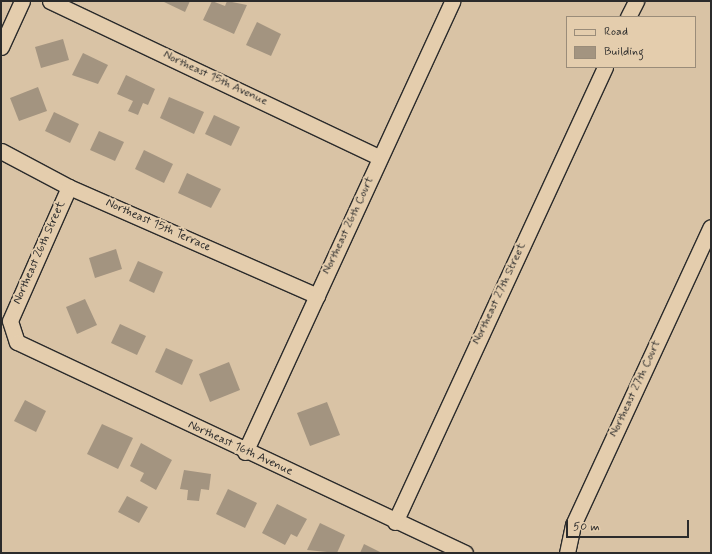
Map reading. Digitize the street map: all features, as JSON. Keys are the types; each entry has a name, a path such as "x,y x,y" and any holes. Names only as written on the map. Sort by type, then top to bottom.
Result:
{"street":[{"path":"1,47 22,1"},
{"name":"Northeast 15th Avenue","path":"50,1 380,158"},
{"name":"Northeast 26th Court","path":"245,452 452,1"},
{"path":"628,16 636,1"},
{"name":"Northeast 27th Street","path":"395,522 605,68"},
{"name":"Northeast 15th Terrace","path":"1,151 69,187 316,296"},
{"name":"Northeast 26th Street","path":"17,342 10,321 69,187"},
{"name":"Northeast 27th Court","path":"567,553 573,525 711,226"},
{"name":"Northeast 16th Avenue","path":"17,342 245,452 465,553"}],"building":[{"path":"162,1 190,1 185,12"},
{"path":"212,1 225,6 227,1 247,5 234,34 203,20"},
{"path":"257,22 281,34 271,56 246,45"},
{"path":"63,39 69,60 41,68 35,47"},
{"path":"83,53 108,65 98,84 72,75"},
{"path":"126,75 155,89 148,105 143,103 138,115 128,111 133,101 117,94"},
{"path":"38,87 47,111 19,121 10,98"},
{"path":"169,97 204,112 194,134 160,118"},
{"path":"54,112 79,124 70,143 45,131"},
{"path":"214,115 240,127 231,146 205,134"},
{"path":"99,131 124,142 115,161 90,150"},
{"path":"144,150 173,164 164,183 135,169"},
{"path":"187,173 221,189 211,208 178,193"},
{"path":"116,249 122,269 95,278 89,258"},
{"path":"138,261 163,272 154,293 129,281"},
{"path":"85,299 97,325 77,334 66,307"},
{"path":"120,324 146,336 137,355 111,343"},
{"path":"166,348 193,360 182,385 155,372"},
{"path":"229,362 240,390 210,402 199,374"},
{"path":"25,400 46,411 36,432 14,421"},
{"path":"327,402 340,435 310,446 297,413"},
{"path":"102,424 133,438 118,469 87,454"},
{"path":"141,443 172,460 156,490 140,481 144,473 130,466"},
{"path":"184,470 211,474 209,490 201,489 199,501 187,500 188,490 180,489"},
{"path":"228,489 257,503 245,528 216,514"},
{"path":"127,496 148,507 139,523 118,512"},
{"path":"277,504 307,519 297,537 291,534 285,545 262,533"},
{"path":"320,523 345,535 337,553 307,550"},
{"path":"364,544 382,553 360,553"}]}
